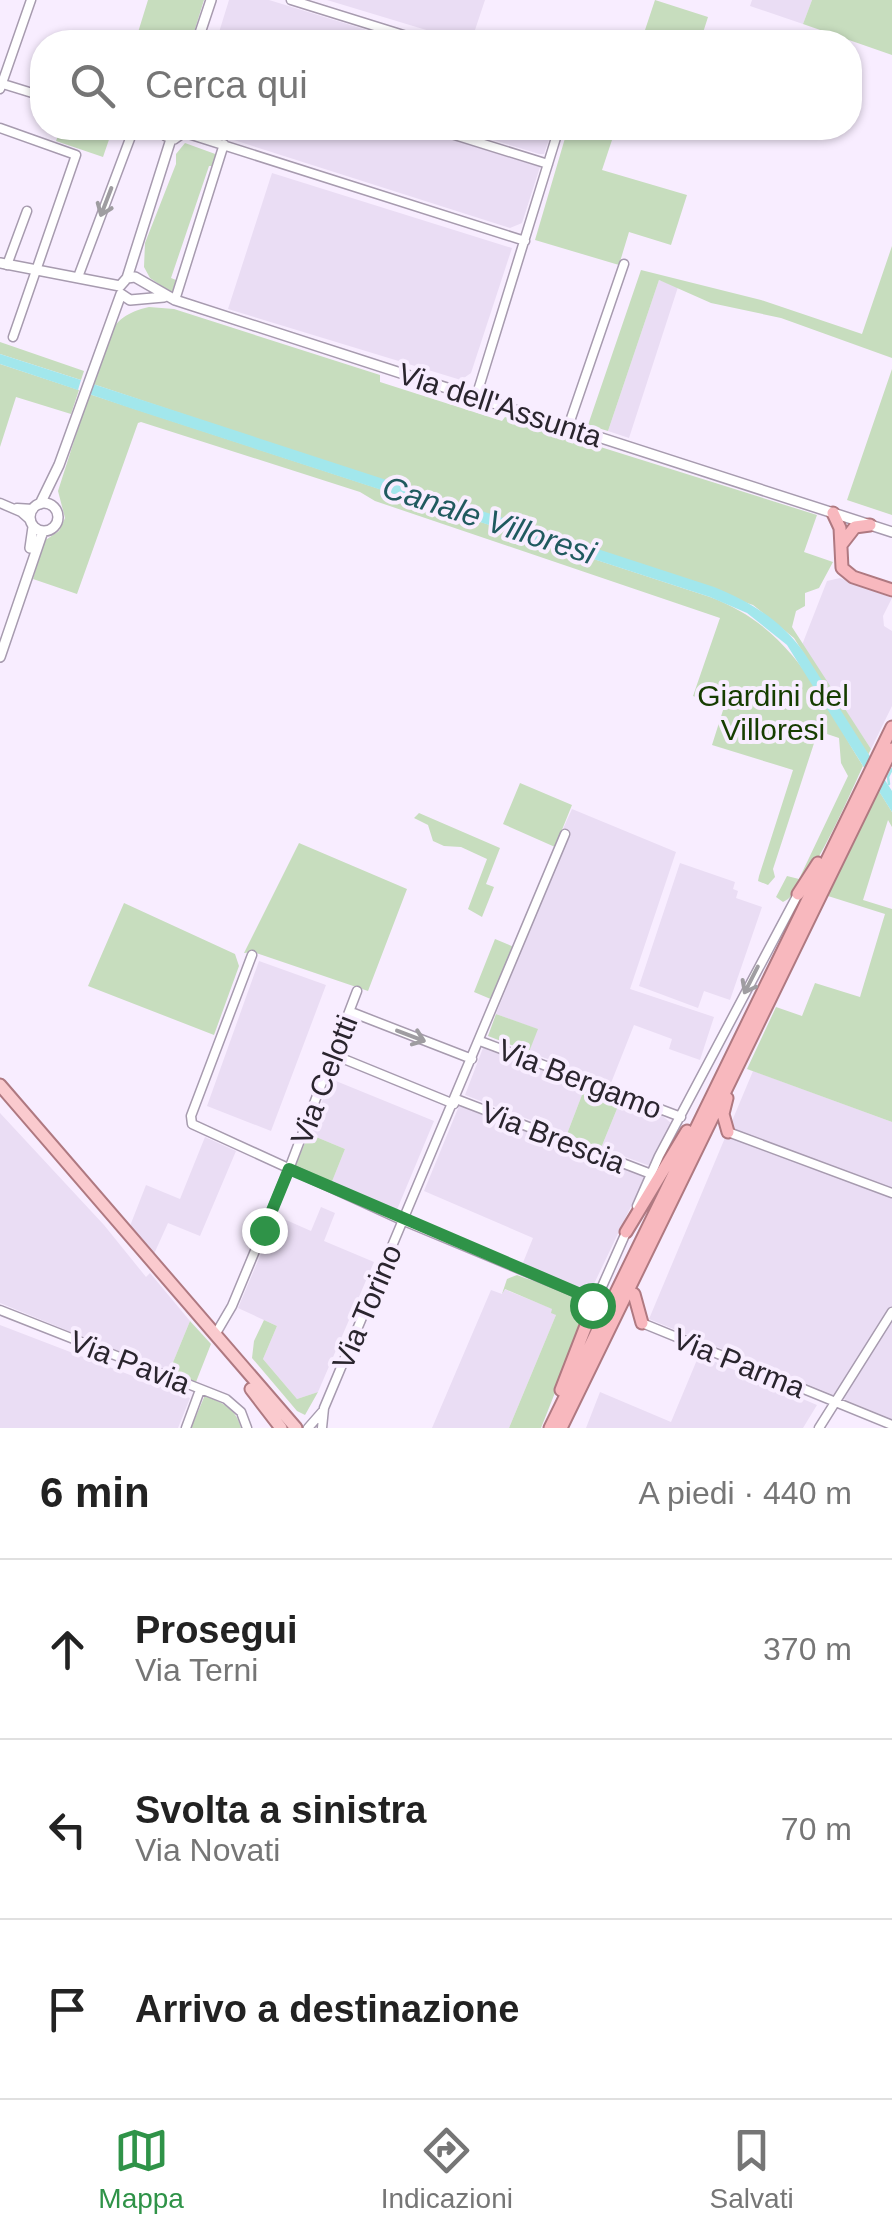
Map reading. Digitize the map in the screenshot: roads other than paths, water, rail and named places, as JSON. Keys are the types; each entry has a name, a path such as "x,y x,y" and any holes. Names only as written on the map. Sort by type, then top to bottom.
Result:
{"highway":[{"path":"832,513 847,525 870,525"},
{"path":"847,525 840,562 845,572 892,590"},
{"path":"626,1232 729,1058 880,762 892,727"},
{"path":"880,762 892,749"},
{"path":"547,1428 783,972 854,827 868,786"},
{"path":"798,894 868,786"},
{"path":"564,1428 660,1224 729,1058"},
{"path":"728,1132 722,1114 732,1087 730,1078"},
{"path":"564,1428 620,1324 663,1232 660,1224"},
{"path":"634,1294 642,1323"},
{"path":"547,1428 592,1310"},
{"path":"620,1324 634,1319 642,1323"}],"main road":[{"path":"0,1085 296,1428"},
{"path":"216,1338 281,1428"}],"street":[{"path":"30,93 1,85 31,0"},
{"path":"201,30 211,0"},
{"path":"291,0 387,30"},
{"path":"0,128 30,139"},
{"path":"13,338 76,155 34,140"},
{"path":"78,278 130,140"},
{"path":"127,291 162,140"},
{"path":"212,140 525,241"},
{"path":"471,140 548,164"},
{"path":"476,397 555,140"},
{"path":"171,299 224,144"},
{"path":"3,264 27,212"},
{"path":"0,649 8,632 36,518 59,465 109,320 127,291 140,281 134,252"},
{"name":"Via dell'Assunta","path":"3,264 171,299 832,513"},
{"path":"568,426 624,264"},
{"name":"Via dell'Assunta","path":"127,291 140,281 171,299"},
{"path":"4,504 54,528 58,521 53,507 59,465"},
{"path":"36,518 53,507"},
{"path":"0,649 34,539 36,518"},
{"path":"870,525 892,532"},
{"name":"Via Torino","path":"308,1428 324,1408 565,834"},
{"path":"592,1310 651,1174 798,894"},
{"path":"252,955 190,1116 195,1127 404,1221 578,1293 589,1301 592,1310"},
{"name":"Via Celotti","path":"216,1338 289,1169 357,991"},
{"path":"350,1012 472,1059"},
{"name":"Via Bergamo","path":"480,1041 681,1118"},
{"name":"Via Brescia","path":"334,1055 651,1174"},
{"path":"728,1132 892,1193"},
{"path":"578,1293 592,1293 603,1278"},
{"name":"Via Pavia","path":"0,1310 233,1404 247,1428"},
{"path":"819,1428 892,1312"},
{"name":"Via Parma","path":"642,1323 892,1426"},
{"path":"186,1428 200,1390"},
{"name":"Via Torino","path":"322,1428 324,1408"}],"water":[{"path":"0,354 81,380 78,390 0,364"},
{"name":"Canale Villoresi","path":"93,384 741,599 776,622 805,654 892,791 892,812 787,645 747,613 710,597 89,394"}],"waterway":[{"path":"889,784 892,769"}],"park label":[{"name":"Giardini del Villoresi","path":"773,712"}]}
